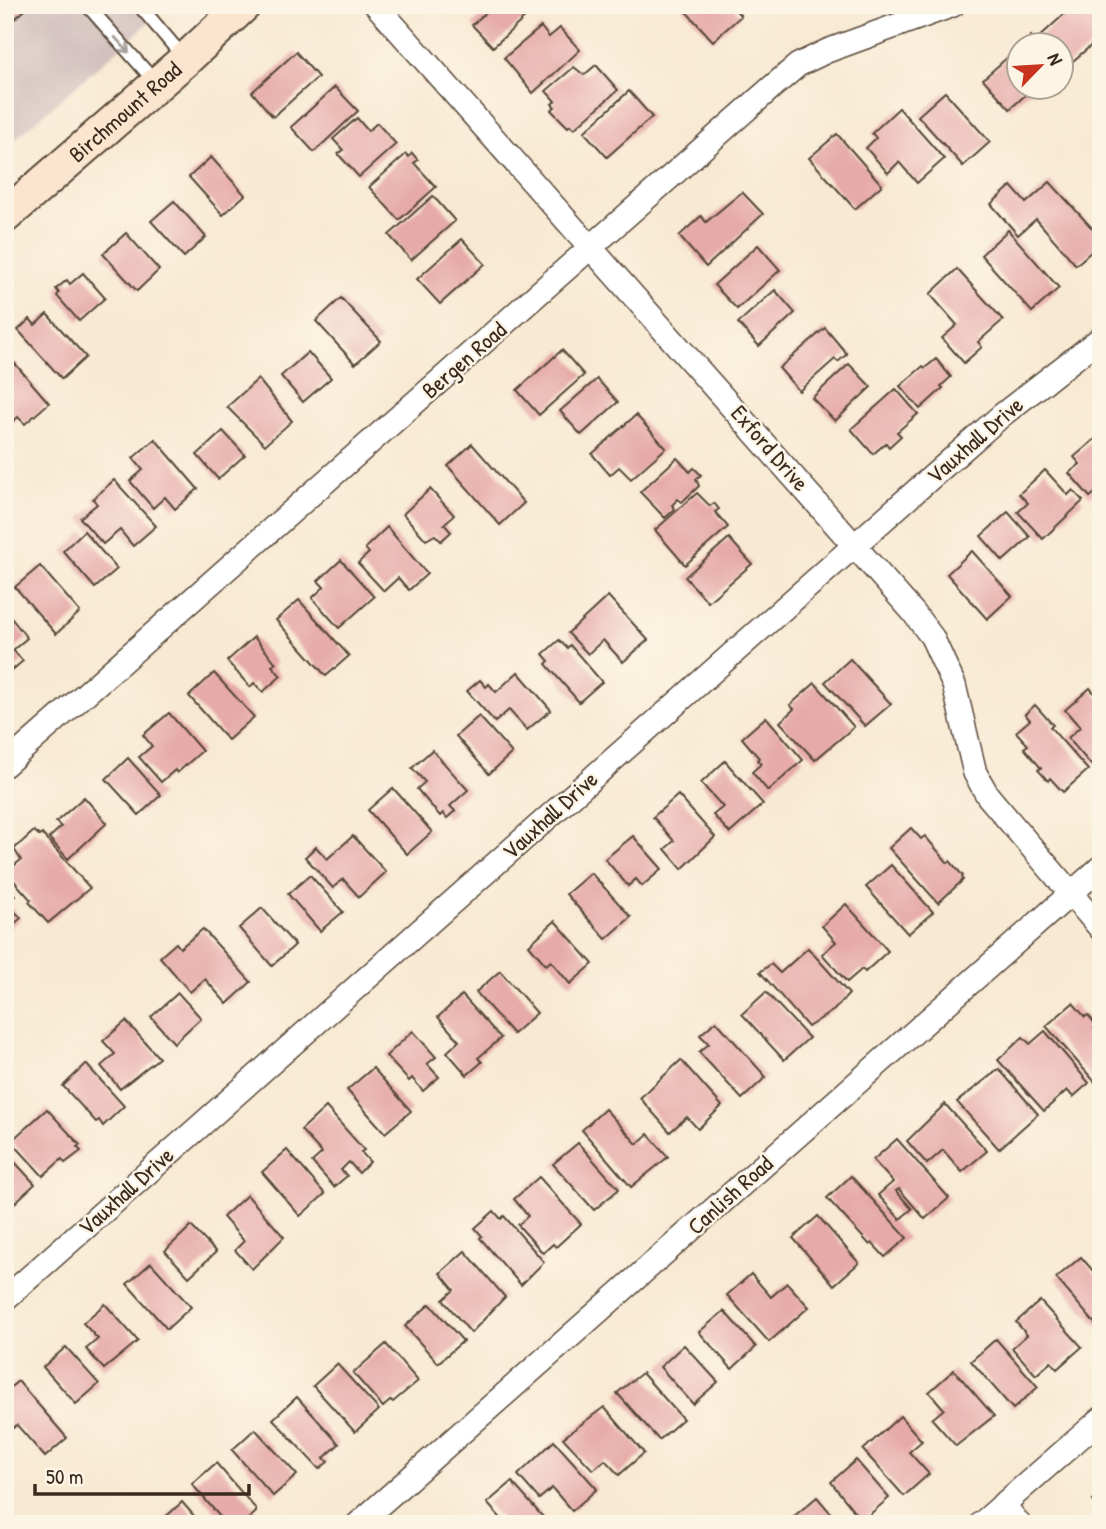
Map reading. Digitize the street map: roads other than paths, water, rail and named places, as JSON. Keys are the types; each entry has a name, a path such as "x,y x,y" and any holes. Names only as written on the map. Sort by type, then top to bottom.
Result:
{"main road":[{"name":"Birchmount Road","path":"5,216 186,60 244,5"}],"street":[{"name":"Exford Drive","path":"376,5 914,612 944,661 960,704 975,773 988,796 1101,929"},
{"name":"Bergen Road","path":"5,765 799,65 827,51 953,5"},
{"name":"Vauxhall Drive","path":"5,1299 1002,415 1101,338"},
{"name":"Canlish Road","path":"358,1524 1101,867"},
{"path":"981,1524 1101,1419"},
{"path":"1003,1504 1019,1524"}],"lane":[{"path":"87,5 157,84"},
{"path":"139,5 186,60"}]}
